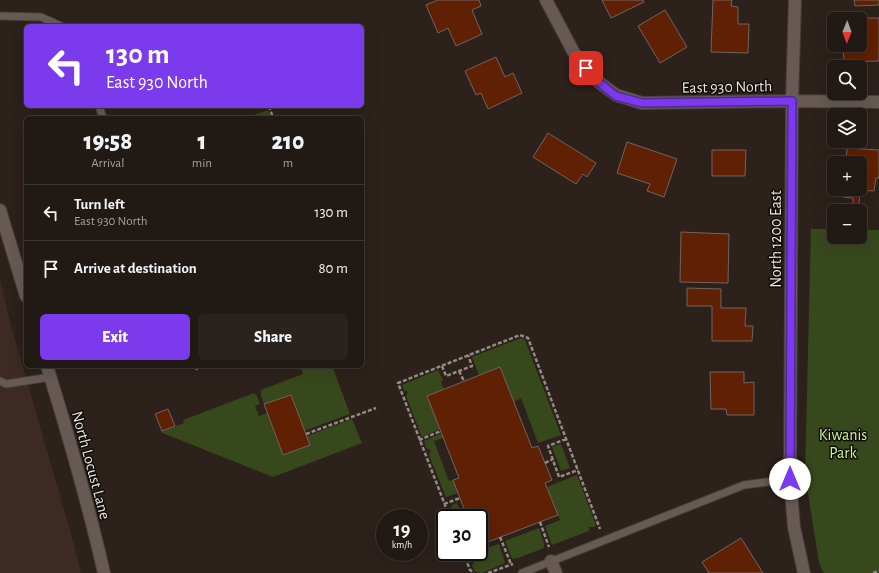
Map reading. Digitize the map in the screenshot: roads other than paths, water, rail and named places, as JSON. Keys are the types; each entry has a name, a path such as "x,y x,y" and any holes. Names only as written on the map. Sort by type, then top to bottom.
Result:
{"street":[{"name":"East 930 North","path":"546,0 574,53 596,80 616,96 642,103 792,101 879,102"},
{"name":"North 1200 East","path":"795,0 792,101 790,479 794,527 804,573"},
{"path":"0,210 24,289"},
{"name":"North Locust Lane","path":"49,372 98,545 104,573"},
{"path":"551,555 556,573"}],"lane":[{"path":"0,16 41,17 57,24"},
{"path":"0,381 6,384 49,372"},
{"path":"522,573 551,555 744,485 790,479"}],"park label":[{"name":"Kiwanis Park","path":"843,443"}]}
